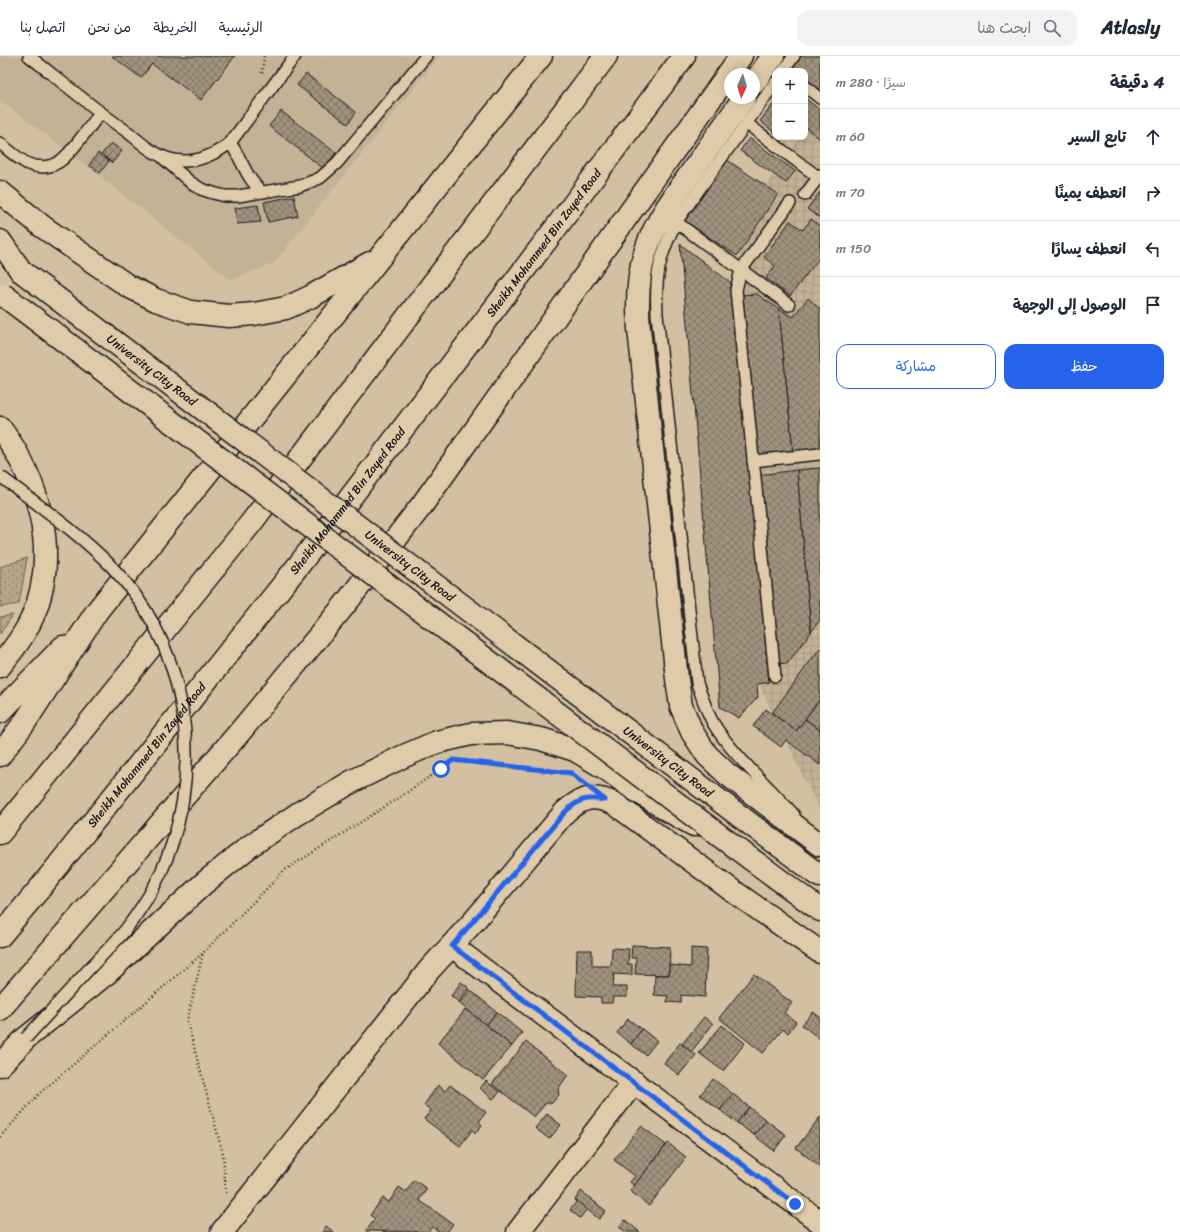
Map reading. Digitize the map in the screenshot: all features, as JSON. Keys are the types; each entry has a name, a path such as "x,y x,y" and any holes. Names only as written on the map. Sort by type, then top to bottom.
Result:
{"main road":[{"path":"0,712 97,611 541,56"},
{"path":"0,833 251,523 606,56"},
{"name":"Sheikh Mohammed Bin Zayed Road","path":"0,936 302,561 557,227 684,56"},
{"path":"0,1009 239,733 343,607 422,505 741,56"},
{"path":"760,79 781,67"},
{"path":"740,104 667,206 654,228 645,252 639,277 637,303 639,329 681,706 692,732 707,755 717,765 820,844"},
{"path":"0,192 44,227 128,286 156,300 191,312 228,316 254,314 286,308 310,297 380,257"},
{"path":"0,241 21,271"},
{"name":"University City Road","path":"0,255 820,876"},
{"path":"1,294 820,910"},
{"path":"0,428 21,461 32,486 40,512 45,540 46,560 44,580 32,618 23,636 0,666"},
{"path":"0,755 25,722 97,611"},
{"path":"0,1065 26,1038 107,973 203,884 250,846 299,813 351,782 436,742 471,734 506,733 541,739 575,750 605,768 664,808 728,842"},
{"path":"222,1232 429,970 452,946 565,812 582,800 593,798 605,800 626,812 736,893 820,952"},
{"path":"452,946 820,1222"},
{"path":"518,1232 634,1082"}],"lane":[{"path":"29,56 100,113 159,155 190,182 201,189 225,196 238,196 300,186 310,183 329,171 426,56"},
{"path":"159,155 177,160 196,160 208,157 220,151 230,143 295,56"},
{"path":"781,67 794,56"},
{"path":"772,87 676,222 666,244 659,266 656,290 658,322 697,683 703,703 713,722 725,739 820,844"},
{"path":"808,88 820,98"},
{"path":"0,143 26,163 45,167 55,164 63,160 70,153 100,113"},
{"path":"746,123 819,176 805,195"},
{"path":"230,143 237,152 246,174 253,184 262,192"},
{"path":"775,676 736,290 741,270 790,203"},
{"path":"676,222 789,305"},
{"path":"753,462 820,454"},
{"path":"0,476 84,541 113,568 138,598 157,632 173,668 182,706 187,745 185,784 179,823 166,860 149,896 127,928 26,1038"}],"path":[{"path":"0,1136 40,1093 203,953 285,870 394,801 453,760 471,734"},
{"path":"453,760 571,773 577,777"},
{"path":"203,953 187,1021 223,1154 226,1193"}],"shaded area":[{"path":"0,56 440,56 274,263 231,280 70,153 0,100"},
{"path":"820,108 820,811 736,637 740,223 798,140 808,140 808,125"},
{"path":"27,558 19,604 0,607 0,567"},
{"path":"13,615 0,634 0,617"}],"building":[{"path":"112,56 235,56 201,100 152,64 141,78"},
{"path":"801,56 820,56 820,94 808,85 808,68 791,68"},
{"path":"306,74 356,112 348,124 297,85"},
{"path":"808,100 820,110 820,139 808,129"},
{"path":"772,106 772,131 760,121"},
{"path":"281,111 336,153 324,169 269,126"},
{"path":"749,138 795,171 786,183 740,151"},
{"path":"111,143 122,151 112,163 102,154"},
{"path":"98,153 109,161 100,173 89,165"},
{"path":"727,160 778,194 737,256 685,221"},
{"path":"820,192 820,218 807,209"},
{"path":"294,196 298,216 268,222 264,202"},
{"path":"258,205 261,222 237,224 235,208"},
{"path":"811,219 820,226 820,257 790,296 766,278 775,266 764,257 790,221 803,230"},
{"path":"680,244 731,283 769,682 757,684 758,697 739,718 720,707"},
{"path":"757,294 779,309 793,451 759,455 738,295"},
{"path":"808,298 820,309 820,448 793,451 779,309 793,317"},
{"path":"820,468 820,620 811,632 797,470"},
{"path":"797,470 811,632 787,664 779,663 758,475"},
{"path":"820,648 820,699 796,731 772,713"},
{"path":"820,699 820,730 805,719"},
{"path":"766,709 796,731 805,719 820,730 820,765 786,740 781,747 753,726"},
{"path":"632,945 670,947 669,975 635,974 636,958 631,958"},
{"path":"612,948 629,949 628,964 632,964 632,975 614,974 613,987 627,987 627,997 613,997 612,1003 601,1003 601,997 576,996 577,950 592,950 592,966 611,966"},
{"path":"691,948 707,949 705,997 681,995 681,1003 667,1002 668,996 654,995 655,975 669,975 669,965 691,967"},
{"path":"754,974 792,1003 784,1013 796,1022 788,1033 783,1029 763,1053 719,1018"},
{"path":"461,982 469,988 459,1002 451,996"},
{"path":"470,990 497,1012 486,1025 459,1003"},
{"path":"466,1009 512,1046 483,1080 438,1043"},
{"path":"497,1012 522,1033 512,1046 486,1025"},
{"path":"813,1012 820,1017 820,1039 802,1025"},
{"path":"704,1017 713,1024 691,1052 682,1044"},
{"path":"628,1019 642,1029 631,1044 617,1033"},
{"path":"722,1025 745,1043 723,1071 699,1053"},
{"path":"642,1029 657,1041 646,1055 631,1044"},
{"path":"526,1042 568,1075 558,1089 559,1095 552,1103 546,1103 534,1117 492,1084"},
{"path":"680,1043 696,1055 679,1075 664,1063"},
{"path":"713,1079 733,1094 720,1110 700,1095"},
{"path":"486,1081 500,1092 493,1099 480,1088"},
{"path":"438,1085 445,1091 450,1085 486,1112 479,1122 482,1125 476,1133 472,1130 460,1146 424,1119 431,1110 424,1105"},
{"path":"733,1094 749,1107 737,1123 720,1110"},
{"path":"749,1107 766,1120 754,1135 737,1123"},
{"path":"547,1114 561,1125 549,1139 535,1128"},
{"path":"820,1117 820,1167 796,1148"},
{"path":"766,1120 786,1135 774,1151 754,1135"},
{"path":"641,1126 666,1145 634,1186 630,1182 635,1176 614,1160"},
{"path":"668,1143 686,1157 649,1206 630,1191"},
{"path":"414,1180 427,1189 419,1200 453,1224 447,1232 440,1232 432,1227 428,1232 366,1231 375,1219 370,1215 383,1198 389,1202 399,1187 406,1192"},
{"path":"581,1191 606,1211 599,1219 575,1200"},
{"path":"577,1201 587,1209 580,1218 570,1210"},
{"path":"625,1220 640,1232 626,1232 619,1227"},
{"path":"326,1226 334,1232 322,1232"}],"route":[{"path":"441,769 453,760 571,773 605,800 593,798 582,800 574,804 565,812 452,946 795,1204"}]}
